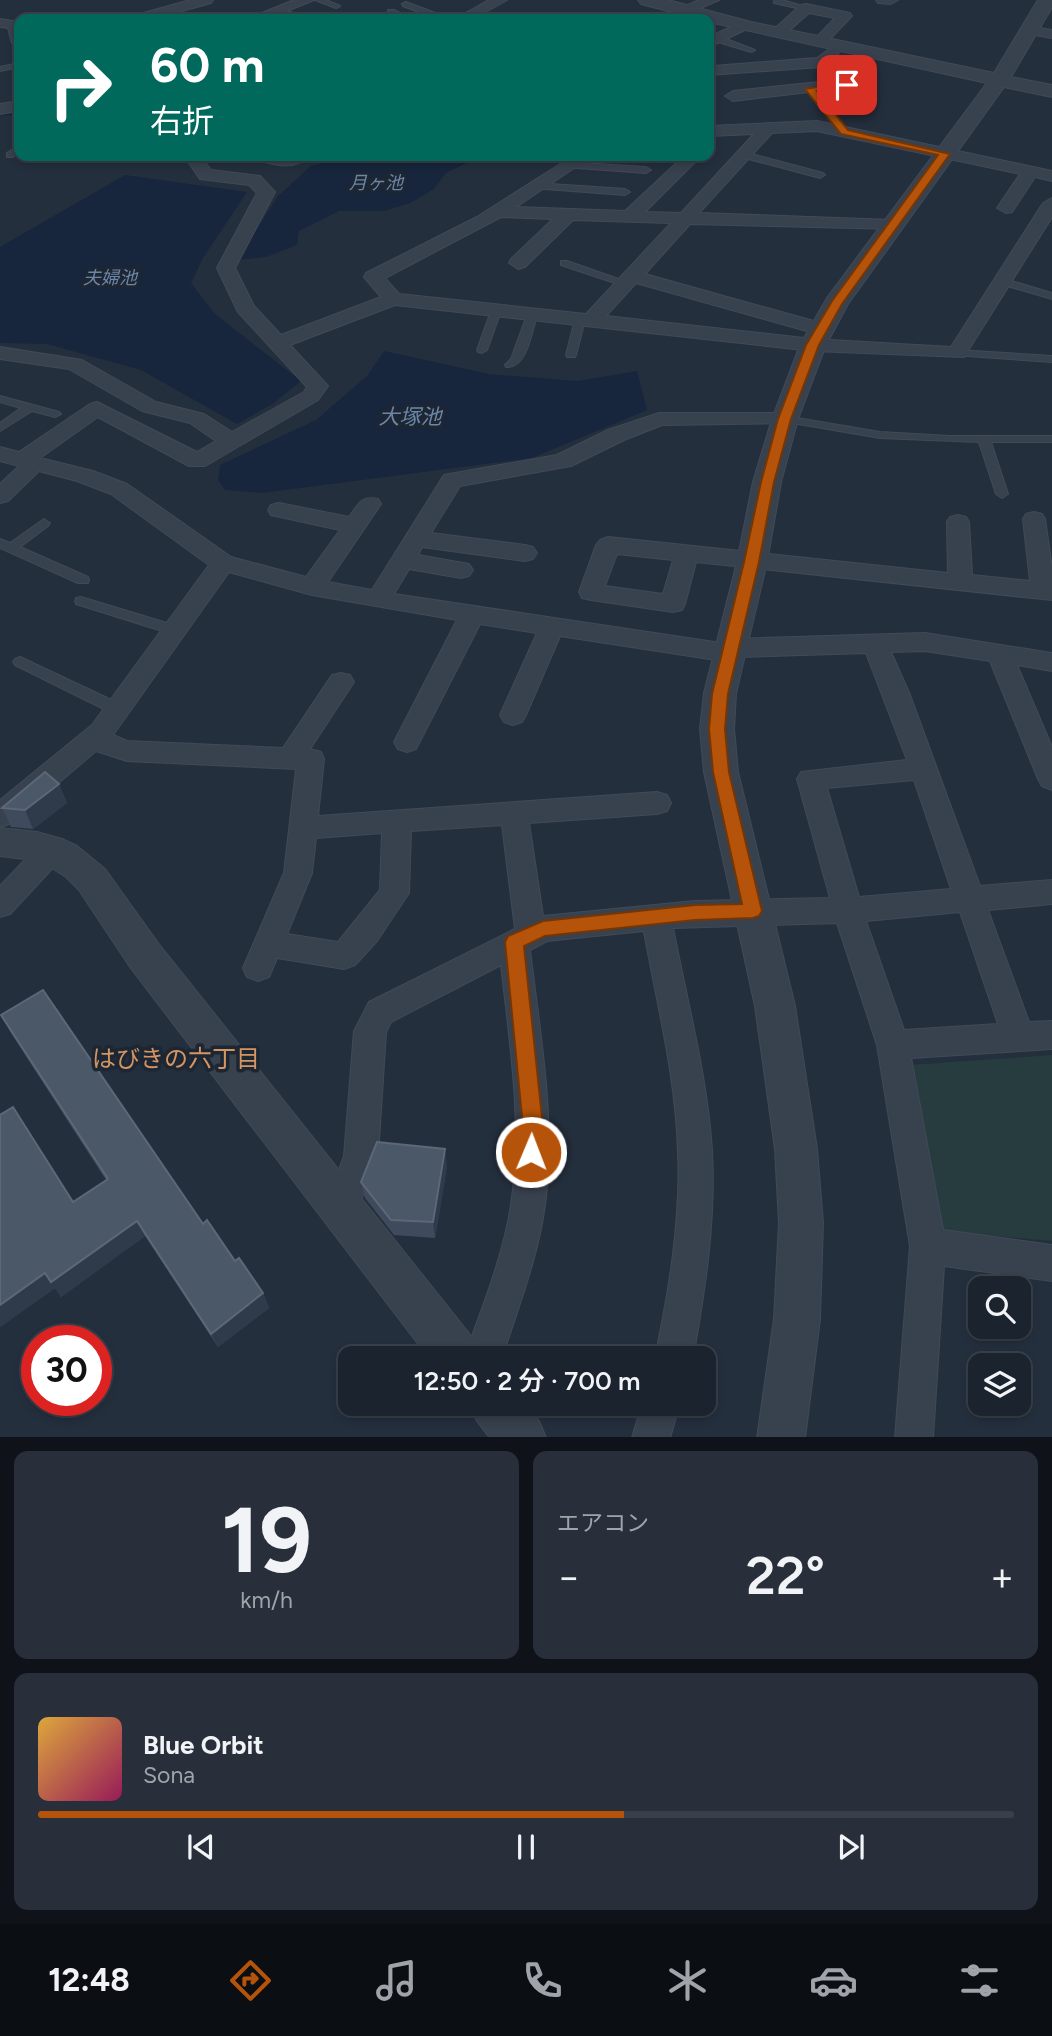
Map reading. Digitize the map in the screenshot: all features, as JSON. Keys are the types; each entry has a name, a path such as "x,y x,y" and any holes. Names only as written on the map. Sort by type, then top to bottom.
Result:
{"street":[{"path":"179,14 206,0"},
{"path":"267,14 307,0"},
{"path":"648,0 697,14"},
{"path":"677,14 712,0"},
{"path":"883,0 891,0"},
{"path":"780,1437 797,1319 801,1223 788,1081 775,1006 721,772 717,729 720,694 752,562 767,482 785,419 817,337 836,303 892,225 1000,79 1040,32 1047,0"},
{"path":"470,14 490,1"},
{"path":"778,33 806,8 845,16 819,42"},
{"path":"714,18 1052,91"},
{"path":"714,40 743,26"},
{"path":"714,68 821,62 839,46"},
{"path":"791,64 844,132"},
{"path":"714,72 764,128"},
{"path":"733,96 819,99 847,85"},
{"path":"714,134 817,126 1052,176"},
{"path":"586,321 629,280 744,155 764,128"},
{"path":"0,496 19,459 97,408 197,461 311,396 318,386 245,308 226,268 266,192 254,180 206,175 196,161"},
{"path":"393,299 373,277 498,212 574,161"},
{"path":"629,217 688,161"},
{"path":"1006,208 1030,172"},
{"path":"277,343 393,299 586,321 817,337 957,353 1052,203"},
{"path":"498,212 892,225"},
{"path":"518,263 568,215"},
{"path":"629,280 817,337"},
{"path":"0,353 75,364 149,408 197,418 231,442"},
{"path":"378,600 452,480 563,461 616,435 659,419 785,419"},
{"path":"19,459 85,476 119,489 223,564 312,587 378,600 472,616 730,651 925,642 1052,662"},
{"path":"312,587 370,504"},
{"path":"279,510 354,526"},
{"path":"686,554 1048,592 1034,519"},
{"path":"958,522 960,583"},
{"path":"416,539 525,554"},
{"path":"403,560 461,570"},
{"path":"0,816 94,737 223,564"},
{"path":"407,742 472,616"},
{"path":"513,715 552,626"},
{"path":"875,644 897,695 1019,1038"},
{"path":"999,653 1044,744 1052,779"},
{"path":"290,758 341,682"},
{"path":"94,737 110,747 127,751 312,759 298,873 263,956 344,956 366,932 394,893 397,822"},
{"path":"914,1437 928,1246 893,1045 848,909 811,779 923,769"},
{"path":"303,828 657,803"},
{"path":"486,1346 513,1269 528,1203 533,1127 514,814"},
{"path":"0,842 52,850 75,862 95,885 144,955 449,1346"},
{"path":"0,905 52,850"},
{"path":"342,1207 361,1156 370,1031 380,1012 543,929 656,917 848,909 1052,892"},
{"path":"656,917 688,1087 695,1151 689,1282 676,1346"},
{"path":"893,1045 1052,1035"},
{"path":"928,1246 1052,1263"},
{"path":"504,1416 522,1437"},
{"path":"651,1437 657,1416"}],"lane":[{"path":"319,0 336,6"},
{"path":"777,1 806,8"},
{"path":"406,4 431,14"},
{"path":"277,10 289,14"},
{"path":"391,12 396,14"},
{"path":"714,41 751,50"},
{"path":"10,155 14,152"},
{"path":"744,155 820,176"},
{"path":"566,165 646,170"},
{"path":"535,186 625,192"},
{"path":"564,263 629,280"},
{"path":"1002,281 1052,296"},
{"path":"482,350 496,311"},
{"path":"510,365 516,361 531,314"},
{"path":"571,355 586,321"},
{"path":"957,353 1052,359"},
{"path":"0,399 55,414"},
{"path":"0,428 30,407"},
{"path":"785,419 880,435 1052,439"},
{"path":"984,439 1002,494"},
{"path":"6,546 44,523"},
{"path":"6,546 83,580"},
{"path":"81,601 175,630"},
{"path":"19,662 117,709"}],"green space":[{"path":"1052,1055 1052,1241 938,1231 910,1065"}],"water":[{"name":"月ヶ池","path":"331,161 471,161 446,173 434,189 410,203 384,211 339,211 299,231 297,245 266,257 237,260 278,196 311,166"},
{"name":"夫婦池","path":"125,175 247,192 203,258 191,283 215,314 301,381 274,403 237,424 141,370 47,344 0,343 0,247"},
{"name":"大塚池","path":"384,351 489,374 578,381 637,371 647,410 532,458 262,493 225,490 218,480 220,465 316,420 367,376"}],"building":[{"path":"45,772 59,784 25,810 2,808"},
{"path":"43,990 203,1224 207,1220 235,1261 239,1258 263,1293 211,1334 137,1221 51,1282 45,1273 0,1305 0,1115 13,1107 73,1202 108,1179 1,1015"},
{"path":"377,1142 445,1149 433,1222 391,1220 361,1182"}],"waterway":[{"path":"0,113 14,113"}],"district":[{"name":"はびきの六丁目","path":"176,1058"}],"route":[{"path":"531,1152 533,1127 514,942 543,929 695,913 753,911 721,772 717,729 720,694 752,562 767,482 785,419 813,345 836,303 944,154 844,132 810,89 847,85"}]}
